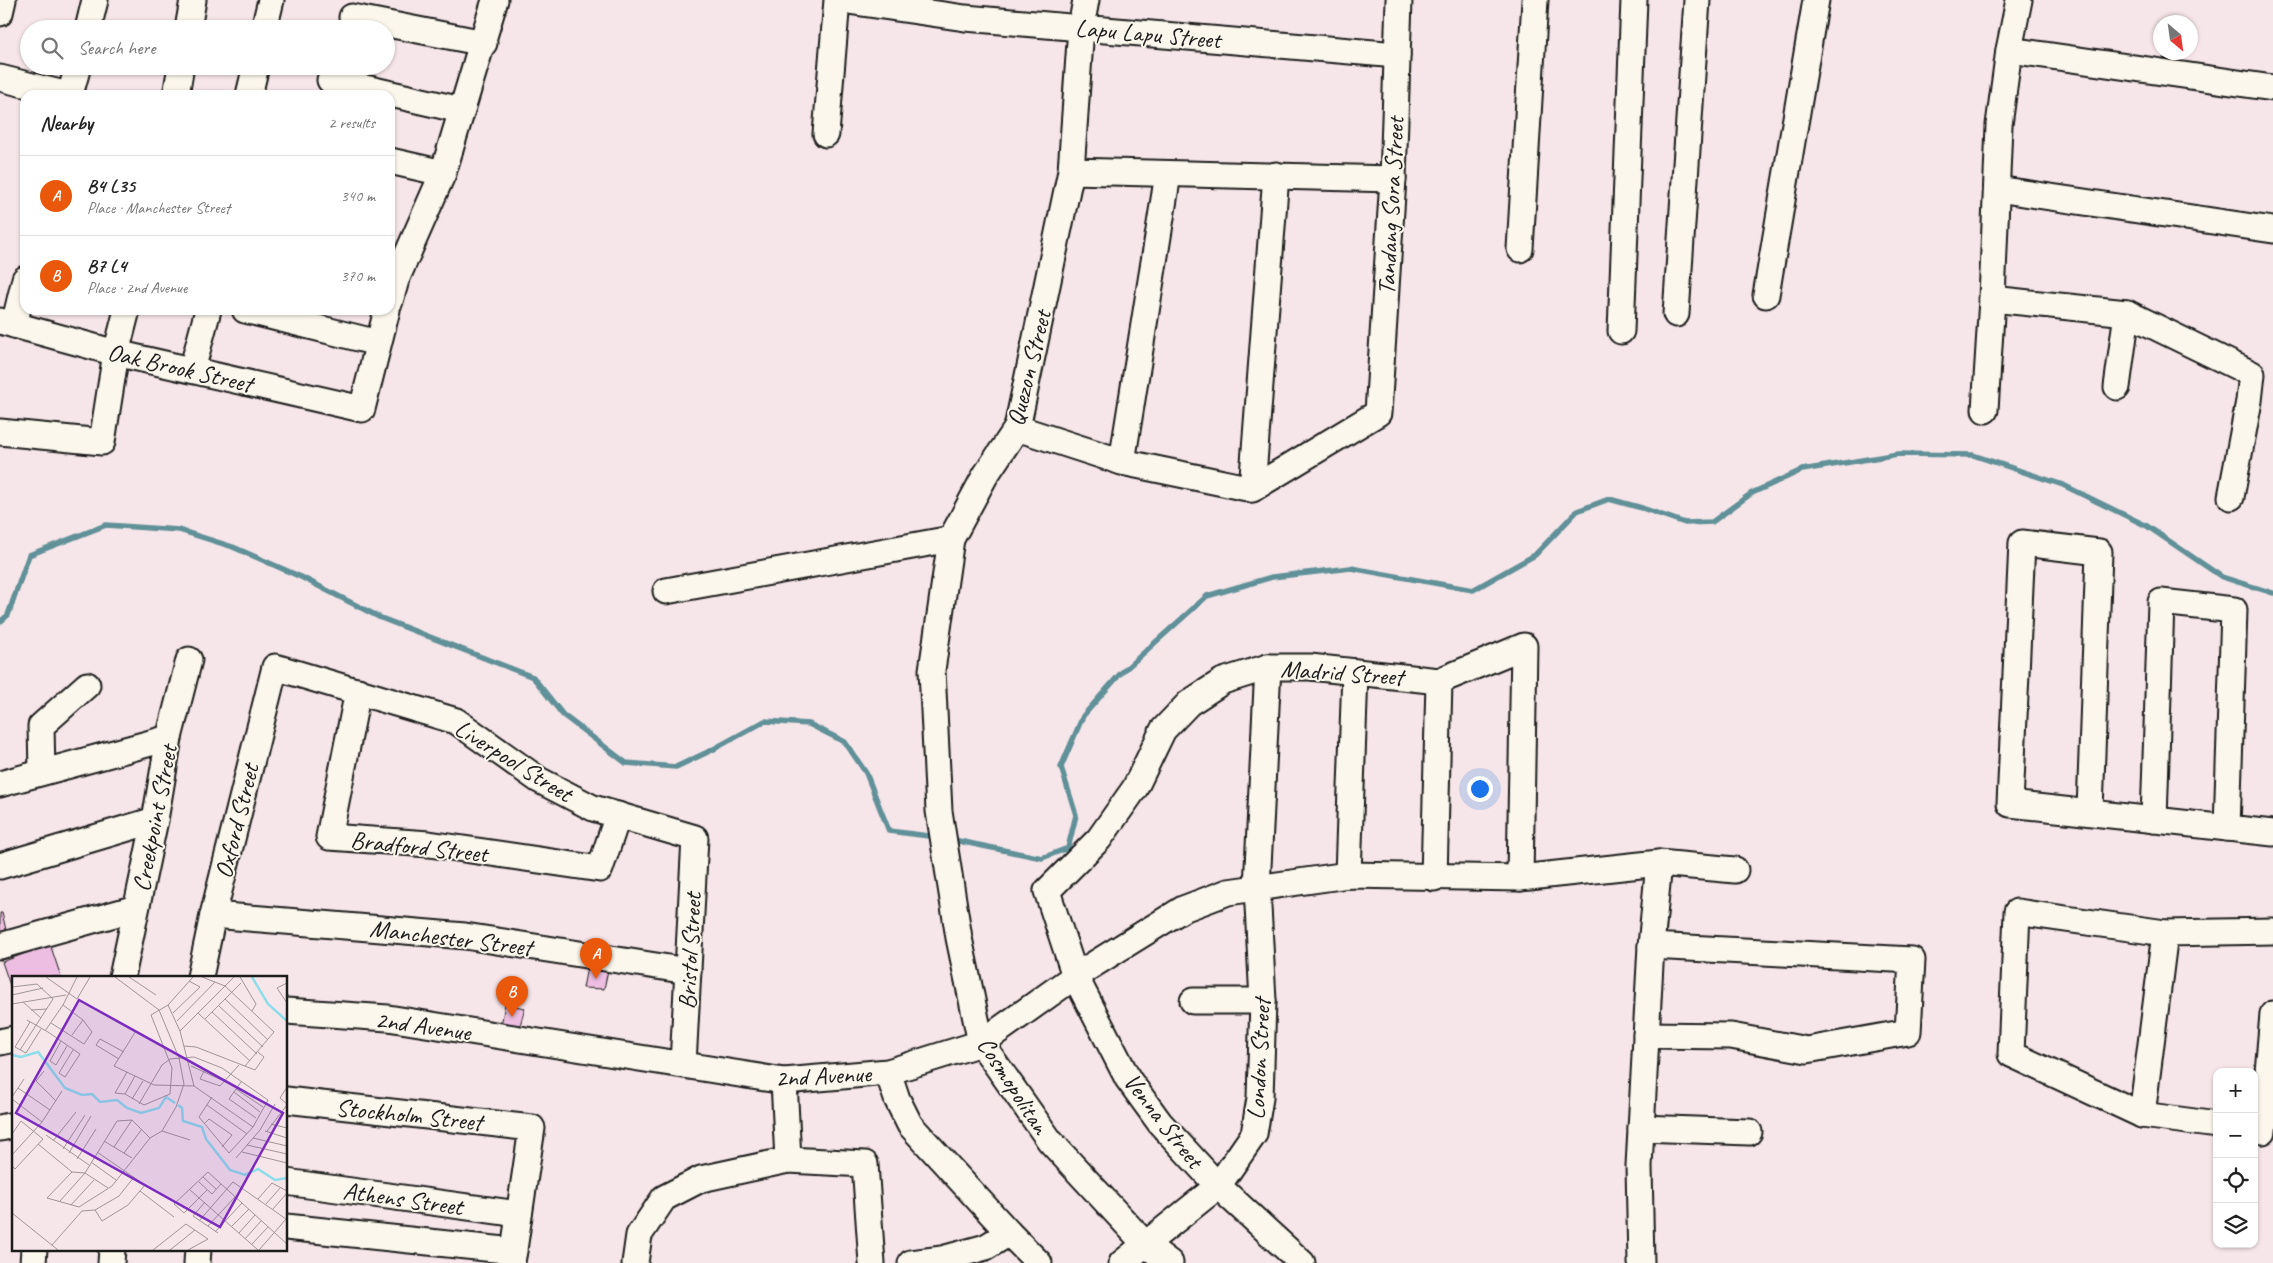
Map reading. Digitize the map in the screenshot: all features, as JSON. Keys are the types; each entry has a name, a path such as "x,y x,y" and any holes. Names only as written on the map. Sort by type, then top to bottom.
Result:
{"street":[{"path":"0,13 3,0"},
{"path":"90,20 96,0"},
{"path":"190,20 193,0"},
{"path":"266,20 271,0"},
{"path":"395,279 443,173 461,110 484,43 495,0"},
{"path":"826,134 837,0"},
{"name":"Lapu Lapu Street","path":"841,0 967,9 1081,28 1397,55"},
{"name":"Quezon Street","path":"939,811 932,670 951,539 985,476 1017,428 1072,171 1081,28 1086,0"},
{"name":"Tandang Sora Street","path":"1252,489 1378,413 1393,179 1399,0"},
{"path":"1520,249 1535,0"},
{"path":"1621,331 1634,0"},
{"path":"1676,314 1697,0"},
{"path":"1766,295 1816,0"},
{"path":"1985,410 1992,299 1999,125 2009,50 2020,0"},
{"path":"352,15 376,20"},
{"path":"395,24 484,43"},
{"path":"2009,50 2273,88"},
{"path":"71,90 75,75"},
{"path":"177,90 179,75"},
{"path":"250,90 254,75"},
{"path":"0,78 49,90"},
{"path":"330,81 371,90"},
{"path":"395,95 461,110"},
{"path":"395,162 443,173"},
{"path":"1072,171 1393,179"},
{"path":"1122,462 1168,174"},
{"path":"1017,428 1122,462 1252,489 1276,175"},
{"path":"1997,189 2273,230"},
{"path":"7,323 20,291"},
{"path":"1992,299 2127,313 2252,374 2249,402 2231,497"},
{"path":"2117,387 2127,313"},
{"path":"0,432 102,442 116,353 126,315"},
{"path":"192,370 207,315"},
{"path":"265,315 378,343 386,315"},
{"name":"Oak Brook Street","path":"7,323 116,353 362,409 378,343"},
{"path":"666,591 951,539"},
{"path":"2090,811 2099,552 2022,543 2010,804 2090,811 2273,833"},
{"path":"2154,820 2161,602 2234,610 2227,828"},
{"name":"Madrid Street","path":"1047,891 1099,839 1135,788 1163,730 1189,703 1223,681 1268,667 1310,667 1439,681 1524,646 1520,878"},
{"name":"Creekpoint Street","path":"122,976 155,820 169,738 190,660"},
{"name":"Liverpool Street","path":"275,667 456,721 539,780 593,808 695,838"},
{"name":"Oxford Street","path":"200,976 213,915 275,667"},
{"name":"London Street","path":"1122,1263 1218,1186 1254,1134 1260,1098 1262,1001 1257,887 1268,667"},
{"path":"1348,875 1355,672"},
{"path":"1434,878 1439,681"},
{"path":"42,772 41,726 87,685"},
{"name":"Bradford Street","path":"358,691 329,837 429,844 600,869 618,815"},
{"path":"0,784 169,738"},
{"name":"Cosmopolitan","path":"939,811 959,938 981,1043 1050,1141 1145,1244 1170,1263"},
{"path":"0,866 155,820"},
{"name":"Bristol Street","path":"683,1064 695,838"},
{"path":"1641,1263 1639,1166 1651,946 1659,863"},
{"name":"2nd Avenue","path":"288,1011 388,1018 784,1081 888,1072 981,1043 1075,976 1183,909 1228,892 1348,875 1520,878 1659,863 1735,870"},
{"name":"Venna Street","path":"1047,891 1075,976 1128,1079 1160,1123 1218,1186 1302,1263"},
{"path":"0,946 136,908"},
{"path":"2213,1124 2142,1115 2011,1054 2017,912 2165,934 2273,931"},
{"name":"Manchester Street","path":"213,915 465,936 688,971"},
{"path":"2142,1115 2165,934"},
{"path":"1646,1035 1731,1036 1806,1050 1908,1032 1912,960 1651,946"},
{"path":"1193,1001 1262,1001"},
{"path":"2263,1131 2273,1014"},
{"path":"888,1072 897,1099 910,1125 1009,1234 1039,1263"},
{"path":"784,1081 788,1160"},
{"name":"Stockholm Street","path":"288,1100 532,1128 520,1214"},
{"path":"1641,1128 1749,1132"},
{"path":"635,1263 639,1235 664,1198 701,1179 788,1160 865,1164 872,1263"},
{"name":"Athens Street","path":"288,1182 520,1214"},
{"path":"288,1227 513,1257 520,1214"},
{"path":"911,1263 942,1259 986,1247 1009,1234"},
{"path":"33,1263 34,1250"},
{"path":"111,1263 112,1250"},
{"path":"197,1263 198,1250"}],"building":[{"path":"0,913 2,913 8,938 0,940"},
{"path":"50,944 61,976 12,976 12,991 2,962"},
{"path":"587,967 608,970 604,989 583,988"},
{"path":"505,1004 525,1008 519,1029 501,1026"}],"waterway":[{"path":"949,839 1042,858 1068,848 1076,815 1061,767 1083,716 1120,674 1207,596 1272,577 1351,568 1473,590 1535,555 1577,511 1609,499 1685,523 1712,522 1752,493 1802,470 1898,454 1973,455 2063,485 2147,526 2222,577 2273,593"},
{"path":"0,622 8,615 29,555 106,525 179,530 233,547 301,577 381,618 533,677 563,715 626,763 676,767 765,721 809,724 845,742 866,773 889,831 937,837"}],"place":[{"name":"B4 L35","path":"596,979"},
{"name":"B7 L4","path":"512,1017"}]}
